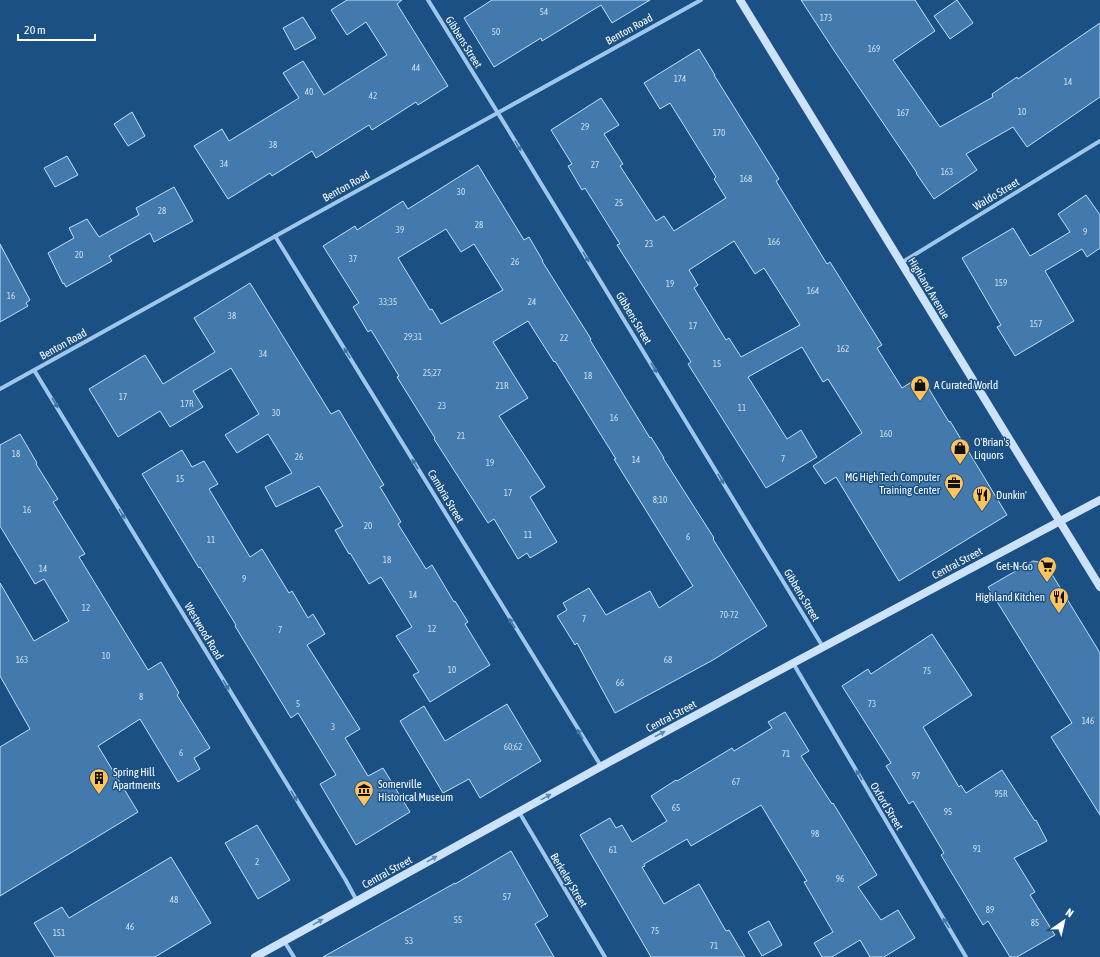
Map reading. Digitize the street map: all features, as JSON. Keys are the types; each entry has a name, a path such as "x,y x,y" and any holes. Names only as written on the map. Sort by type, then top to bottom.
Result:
{"street":[{"name":"Gibbens Street","path":"428,0 823,647"},
{"name":"Benton Road","path":"0,389 701,0"},
{"name":"Highland Avenue","path":"740,0 1100,588"},
{"name":"Waldo Street","path":"901,262 1100,141"},
{"name":"Cambria Street","path":"275,236 601,766"},
{"name":"Westwood Road","path":"34,370 356,901"},
{"name":"Central Street","path":"255,957 601,766 1100,500"},
{"name":"Oxford Street","path":"793,663 966,957"},
{"name":"Berkeley Street","path":"519,812 605,957"},
{"path":"284,941 294,957"}],"building":[{"path":"347,0 402,0 397,4 448,86 418,105 416,102 372,130 369,125 316,158 312,151 272,176 270,173 228,199 194,146 222,129 229,141 299,98 283,73 303,61 324,95 387,55 366,22 347,35 331,10"},
{"path":"492,0 650,0 612,23 601,5 542,41 541,38 494,67 464,18"},
{"path":"801,0 915,0 935,31 893,60 940,127 993,97 992,94 1017,77 1018,79 1100,23 1100,97 1027,147 1013,127 966,154 977,170 934,199"},
{"path":"957,0 973,23 950,39 934,16"},
{"path":"303,17 316,38 295,50 283,28"},
{"path":"699,49 779,179 776,181 827,264 830,262 882,345 877,348 902,388 921,376 1007,515 899,581 836,477 825,484 813,466 862,433 828,379 823,382 802,347 748,377 787,439 801,430 817,457 766,488 688,364 691,362 617,245 620,244 585,188 582,190 568,166 572,164 551,130 601,98 619,125 604,134 623,164 620,166 656,221 664,216 674,231 726,198 714,179 716,177 670,103 660,109 644,83","holes":["734,241 755,274 764,268 800,325 741,357 729,338 726,340 694,288 698,285 689,270"]},
{"path":"132,112 145,136 128,146 114,124"},
{"path":"67,156 78,175 55,187 44,168"},
{"path":"478,165 524,240 529,237 542,261 591,339 590,340 714,538 713,539 767,626 713,660 615,713 577,643 575,645 557,616 567,610 563,603 589,588 606,615 650,591 659,608 693,586 555,361 554,362 528,321 493,342 528,398 499,416 545,487 530,497 557,542 530,558 527,553 518,559 494,519 488,523 434,439 435,438 397,377 399,376 371,330 368,332 353,307 359,303 323,246 355,226 357,230 403,201 408,209","holes":["446,229 461,252 474,244 503,290 441,324 432,309 430,310 398,258"]},
{"path":"174,187 193,221 154,242 150,233 109,256 112,261 66,287 64,283 63,284 48,253 74,238 69,228 87,219 99,237 139,215 136,208"},
{"path":"1086,195 1100,215 1100,248 1087,257 1082,249 1045,271 1074,321 1015,356 997,327 1001,325 962,258 1013,228 1030,256 1070,232 1058,214"},
{"path":"0,244 30,300 26,303 28,306 0,322"},
{"path":"250,283 331,414 339,410 384,485 380,487 401,522 398,524 426,569 432,565 468,622 465,624 490,665 430,702 413,675 419,672 396,636 412,627 381,577 369,584 350,553 349,554 335,530 343,526 319,486 276,507 265,487 292,473 268,434 237,453 225,435 259,414 231,368 193,391 203,407 170,427 160,411 118,437 89,389 145,355 163,384 215,352 194,318"},
{"path":"20,434 37,463 36,464 58,499 53,502 85,554 79,557 148,670 161,662 179,693 177,695 210,748 194,758 200,769 178,782 140,719 98,746 138,812 0,896 0,747 30,729 0,676 0,583 34,641 69,621 44,579 35,584 0,526 0,445"},
{"path":"182,450 192,467 204,461 218,484 209,489 250,557 262,549 289,593 292,591 308,618 313,614 325,634 307,645 360,729 345,738 368,776 383,768 410,812 356,845 320,784 336,775 298,713 291,718 235,626 236,625 200,567 199,568 142,474"},
{"path":"1033,561 1045,563 1100,653 1100,815 1051,737 1072,723 988,587"},
{"path":"932,634 972,695 923,727 959,787 961,785 966,793 1002,770 1035,821 1036,820 1047,841 1014,858 1035,892 1030,895 1055,935 1017,957 1010,957 988,921 983,925 941,855 944,853 913,801 909,804 886,766 891,763 842,686 868,669 871,674"},
{"path":"507,704 541,761 480,798 469,779 443,793 400,721 424,706 445,741"},
{"path":"785,712 809,751 801,756 832,804 833,803 877,875 858,887 881,920 898,910 915,938 884,957 870,957 860,940 832,957 822,957 814,943 833,932 804,882 807,881 761,805 691,846 687,839 644,864 645,866 642,867 664,904 699,884 726,931 729,930 745,957 651,957 580,835 610,818 616,828 622,825 632,842 667,821 651,796 732,748 734,751 772,728 768,722"},
{"path":"257,825 290,880 258,899 225,843"},
{"path":"511,851 548,916 535,924 554,957 323,957 455,884"},
{"path":"171,857 211,923 155,957 55,957 34,923 62,907 69,918"},
{"path":"769,921 782,945 762,956 748,932"}],"place":[{"name":"A Curated World","path":"920,402"},
{"name":"O'Brian's Liquors","path":"960,465"},
{"name":"MG High Tech Computer Training Center","path":"954,500"},
{"name":"Dunkin'","path":"982,512"},
{"name":"Get-N-Go","path":"1047,583"},
{"name":"Highland Kitchen","path":"1059,614"},
{"name":"Spring Hill Apartments","path":"99,795"},
{"name":"Somerville Historical Museum","path":"364,807"}]}
